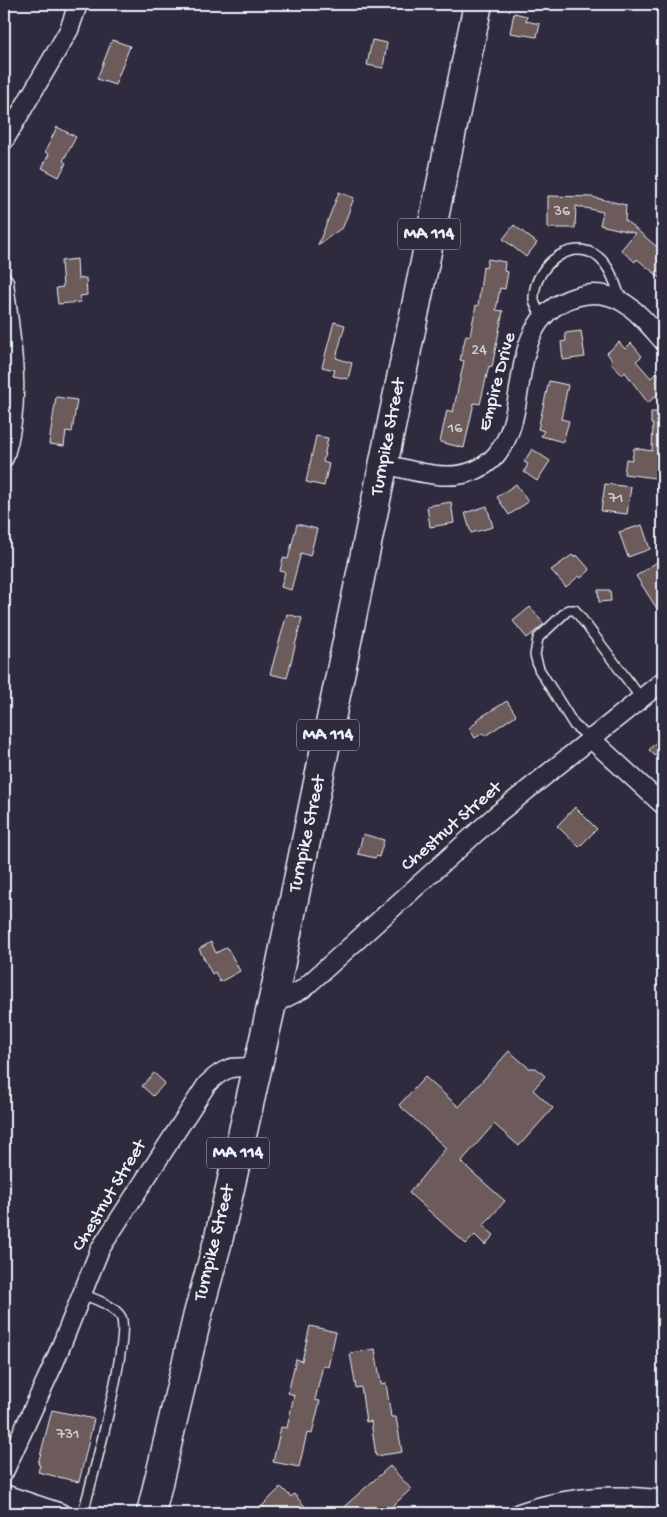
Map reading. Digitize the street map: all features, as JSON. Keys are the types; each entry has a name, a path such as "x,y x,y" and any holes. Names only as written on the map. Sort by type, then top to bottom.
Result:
{"highway":[{"name":"Turnpike Street","path":"152,1513 258,1068 270,1006 293,909 478,4"}],"street":[{"path":"4,140 69,30 78,4"},
{"path":"4,282 16,385 10,438 4,458"},
{"name":"Empire Drive","path":"384,464 443,476 460,475 476,470 490,461 507,439 531,336 542,317 556,305 579,296 592,294 621,300 634,308 663,341"},
{"name":"Chestnut Street","path":"270,1006 302,989 496,815 663,681"},
{"path":"590,738 663,804"},
{"name":"Chestnut Street","path":"4,1472 55,1361 100,1249 207,1084 222,1070 238,1067 258,1068"},
{"path":"4,1494 33,1508 61,1513"},
{"path":"519,1513 550,1504 578,1499 634,1497 663,1500"}],"lane":[{"path":"542,317 534,302 535,285 541,270 551,260 565,252 578,249 593,254 605,263 614,280 621,300"},
{"path":"590,738 574,725 539,669 535,655 538,638 568,610 575,610 640,698"},
{"path":"82,1294 114,1309 122,1318 123,1337 107,1419 83,1513"},
{"path":"660,1513 663,1507"}],"building":[{"path":"514,13 527,16 526,21 540,24 537,37 510,33"},
{"path":"112,40 130,46 115,85 97,79"},
{"path":"372,40 387,43 383,68 367,65"},
{"path":"57,127 76,137 63,161 66,163 59,177 42,168 49,154 45,152"},
{"path":"339,192 354,198 343,227 318,245"},
{"path":"548,196 592,197 626,205 625,220 663,252 663,280 637,259 635,262 621,250 635,233 600,225 603,212 576,206 575,228 548,228"},
{"path":"514,225 537,243 526,257 503,239"},
{"path":"77,259 78,279 86,278 87,295 80,296 81,302 58,304 56,288 63,287 61,261"},
{"path":"488,259 505,262 504,271 508,272 505,289 500,288 496,310 503,311 492,367 489,366 480,404 474,403 464,448 440,442 447,410 453,412 464,361 460,360 466,335 470,336 476,305 478,306 483,267 486,268"},
{"path":"334,322 345,325 336,358 352,363 348,379 333,376 335,370 322,367"},
{"path":"581,331 585,357 563,360 561,342 566,341 565,333"},
{"path":"619,342 625,349 631,343 642,356 636,361 651,378 657,372 663,380 663,389 648,403 625,372 622,375 610,362 612,360 607,353"},
{"path":"549,381 568,385 561,419 569,421 563,442 541,436 544,431 538,429"},
{"path":"56,397 77,400 72,432 66,431 64,446 49,444"},
{"path":"651,412 663,412 663,467 657,466 655,478 624,474 626,459 632,460 634,448 652,451 653,424 651,424"},
{"path":"316,436 328,438 323,462 329,464 324,486 306,482"},
{"path":"532,449 550,461 537,481 524,472 528,464 524,462"},
{"path":"516,484 528,502 509,515 497,497"},
{"path":"605,484 631,487 627,514 601,511"},
{"path":"451,502 454,523 430,527 427,506"},
{"path":"487,506 493,527 471,533 465,513"},
{"path":"297,524 317,529 310,556 301,553 291,590 281,587 285,572 280,571 283,558 288,559"},
{"path":"642,525 650,549 628,557 619,532"},
{"path":"572,555 574,557 577,555 590,570 566,587 551,570"},
{"path":"663,558 663,618 636,576"},
{"path":"598,590 610,590 611,601 599,602"},
{"path":"530,607 544,624 527,638 513,621"},
{"path":"287,614 302,618 287,678 270,674"},
{"path":"507,701 516,715 485,736 483,733 475,738 469,728 477,722 476,720"},
{"path":"663,734 663,763 649,750"},
{"path":"575,807 597,829 579,847 557,826"},
{"path":"363,834 384,840 379,857 376,856 375,858 358,854"},
{"path":"211,942 216,953 227,947 240,971 220,982 215,972 212,974 199,949"},
{"path":"509,1051 529,1068 536,1068 545,1076 533,1090 553,1108 519,1146 494,1124 461,1162 505,1201 483,1226 494,1235 485,1245 475,1235 466,1244 409,1193 446,1148 399,1105 425,1077 459,1107"},
{"path":"154,1073 165,1083 153,1096 142,1086"},
{"path":"310,1326 336,1332 328,1367 323,1365 315,1400 320,1401 312,1434 307,1433 299,1467 273,1462 281,1427 287,1428 294,1395 288,1393 296,1359 302,1361"},
{"path":"375,1349 381,1384 386,1383 391,1417 396,1417 402,1452 376,1456 371,1421 366,1422 361,1387 356,1388 350,1353"},
{"path":"52,1410 94,1419 79,1482 38,1472 40,1465 38,1464"},
{"path":"390,1466 411,1489 385,1513 337,1513"},
{"path":"281,1487 291,1497 294,1494 311,1513 269,1513 262,1506"}]}
